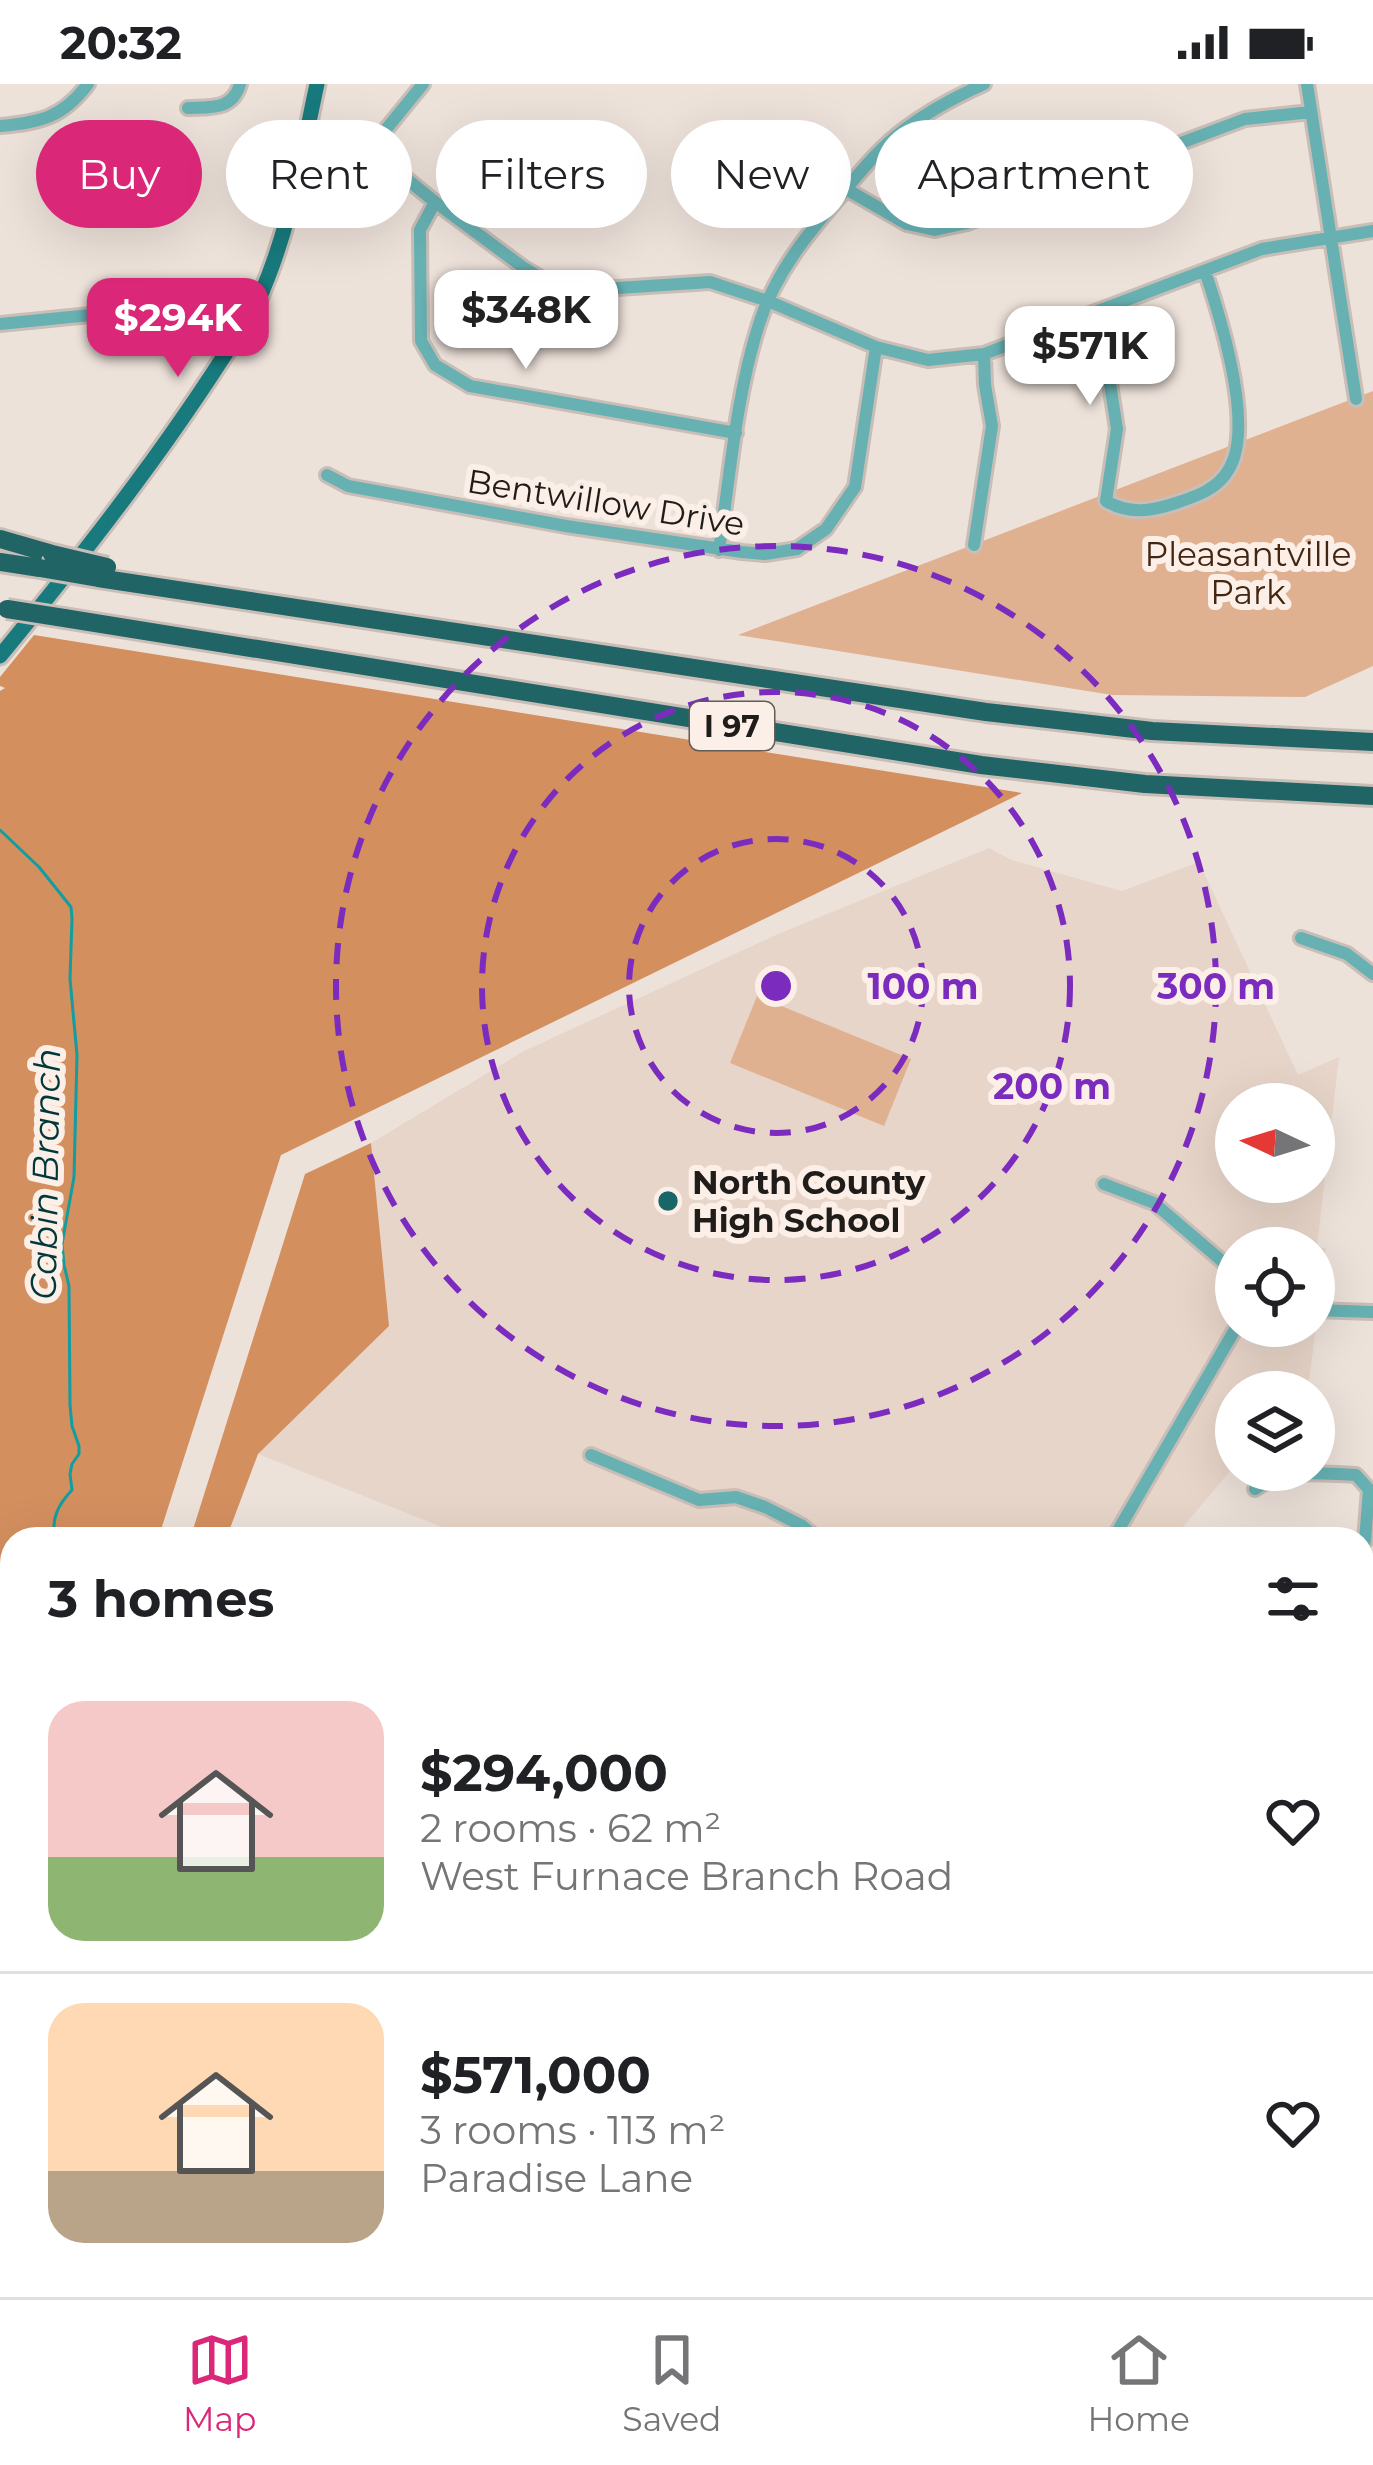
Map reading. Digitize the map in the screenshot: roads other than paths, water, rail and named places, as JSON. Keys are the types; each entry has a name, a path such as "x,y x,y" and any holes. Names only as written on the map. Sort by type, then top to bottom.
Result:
{"highway":[{"path":"0,539 46,561"},
{"path":"0,562 46,561"},
{"name":"I 97","path":"46,561 499,638 1068,722 1373,742"},
{"name":"I 97","path":"3,608 981,765 1145,784 1373,796"}],"main road":[{"path":"0,656 126,498 257,303 278,251 317,84"}],"street":[{"path":"0,126 54,117 88,84"},
{"path":"188,108 228,104 237,96 240,84"},
{"path":"423,84 379,138 377,148 388,165 524,268 558,285 587,290 710,282 876,347 928,360 984,354 1262,249 1373,231"},
{"path":"851,184 904,129 984,84"},
{"path":"1307,84 1356,399"},
{"path":"851,193 907,224 938,230 1245,119 1311,112"},
{"path":"435,202 420,230 419,267 422,341 435,365 470,386 736,433"},
{"path":"719,550 759,322 782,270 812,228"},
{"path":"1092,314 1117,429 1106,501 1120,509 1157,510 1207,492 1231,467 1238,443 1225,331 1205,271"},
{"path":"0,324 170,307 207,314 240,331"},
{"name":"Bentwillow Drive","path":"326,475 361,489 719,550 765,554 797,549 826,529 855,487 876,347"},
{"path":"974,545 992,426 984,354"},
{"path":"1301,938 1346,954 1373,974"},
{"path":"1103,1184 1154,1203 1215,1256"},
{"path":"1335,1311 1373,1312"},
{"path":"1120,1527 1225,1347"},
{"path":"591,1455 699,1500 736,1497 801,1527"},
{"path":"1335,1474 1356,1475 1371,1492 1367,1527"}],"waterway":[{"name":"Cabin Branch","path":"0,830 39,867 71,907 72,919 70,979 77,1055 74,1177 62,1244 69,1286 70,1405 79,1454 70,1474 72,1490 59,1507 54,1527"}],"place":[{"name":"North County High School","path":"668,1201"}],"park label":[{"name":"Pleasantville Park","path":"1248,573"}]}
